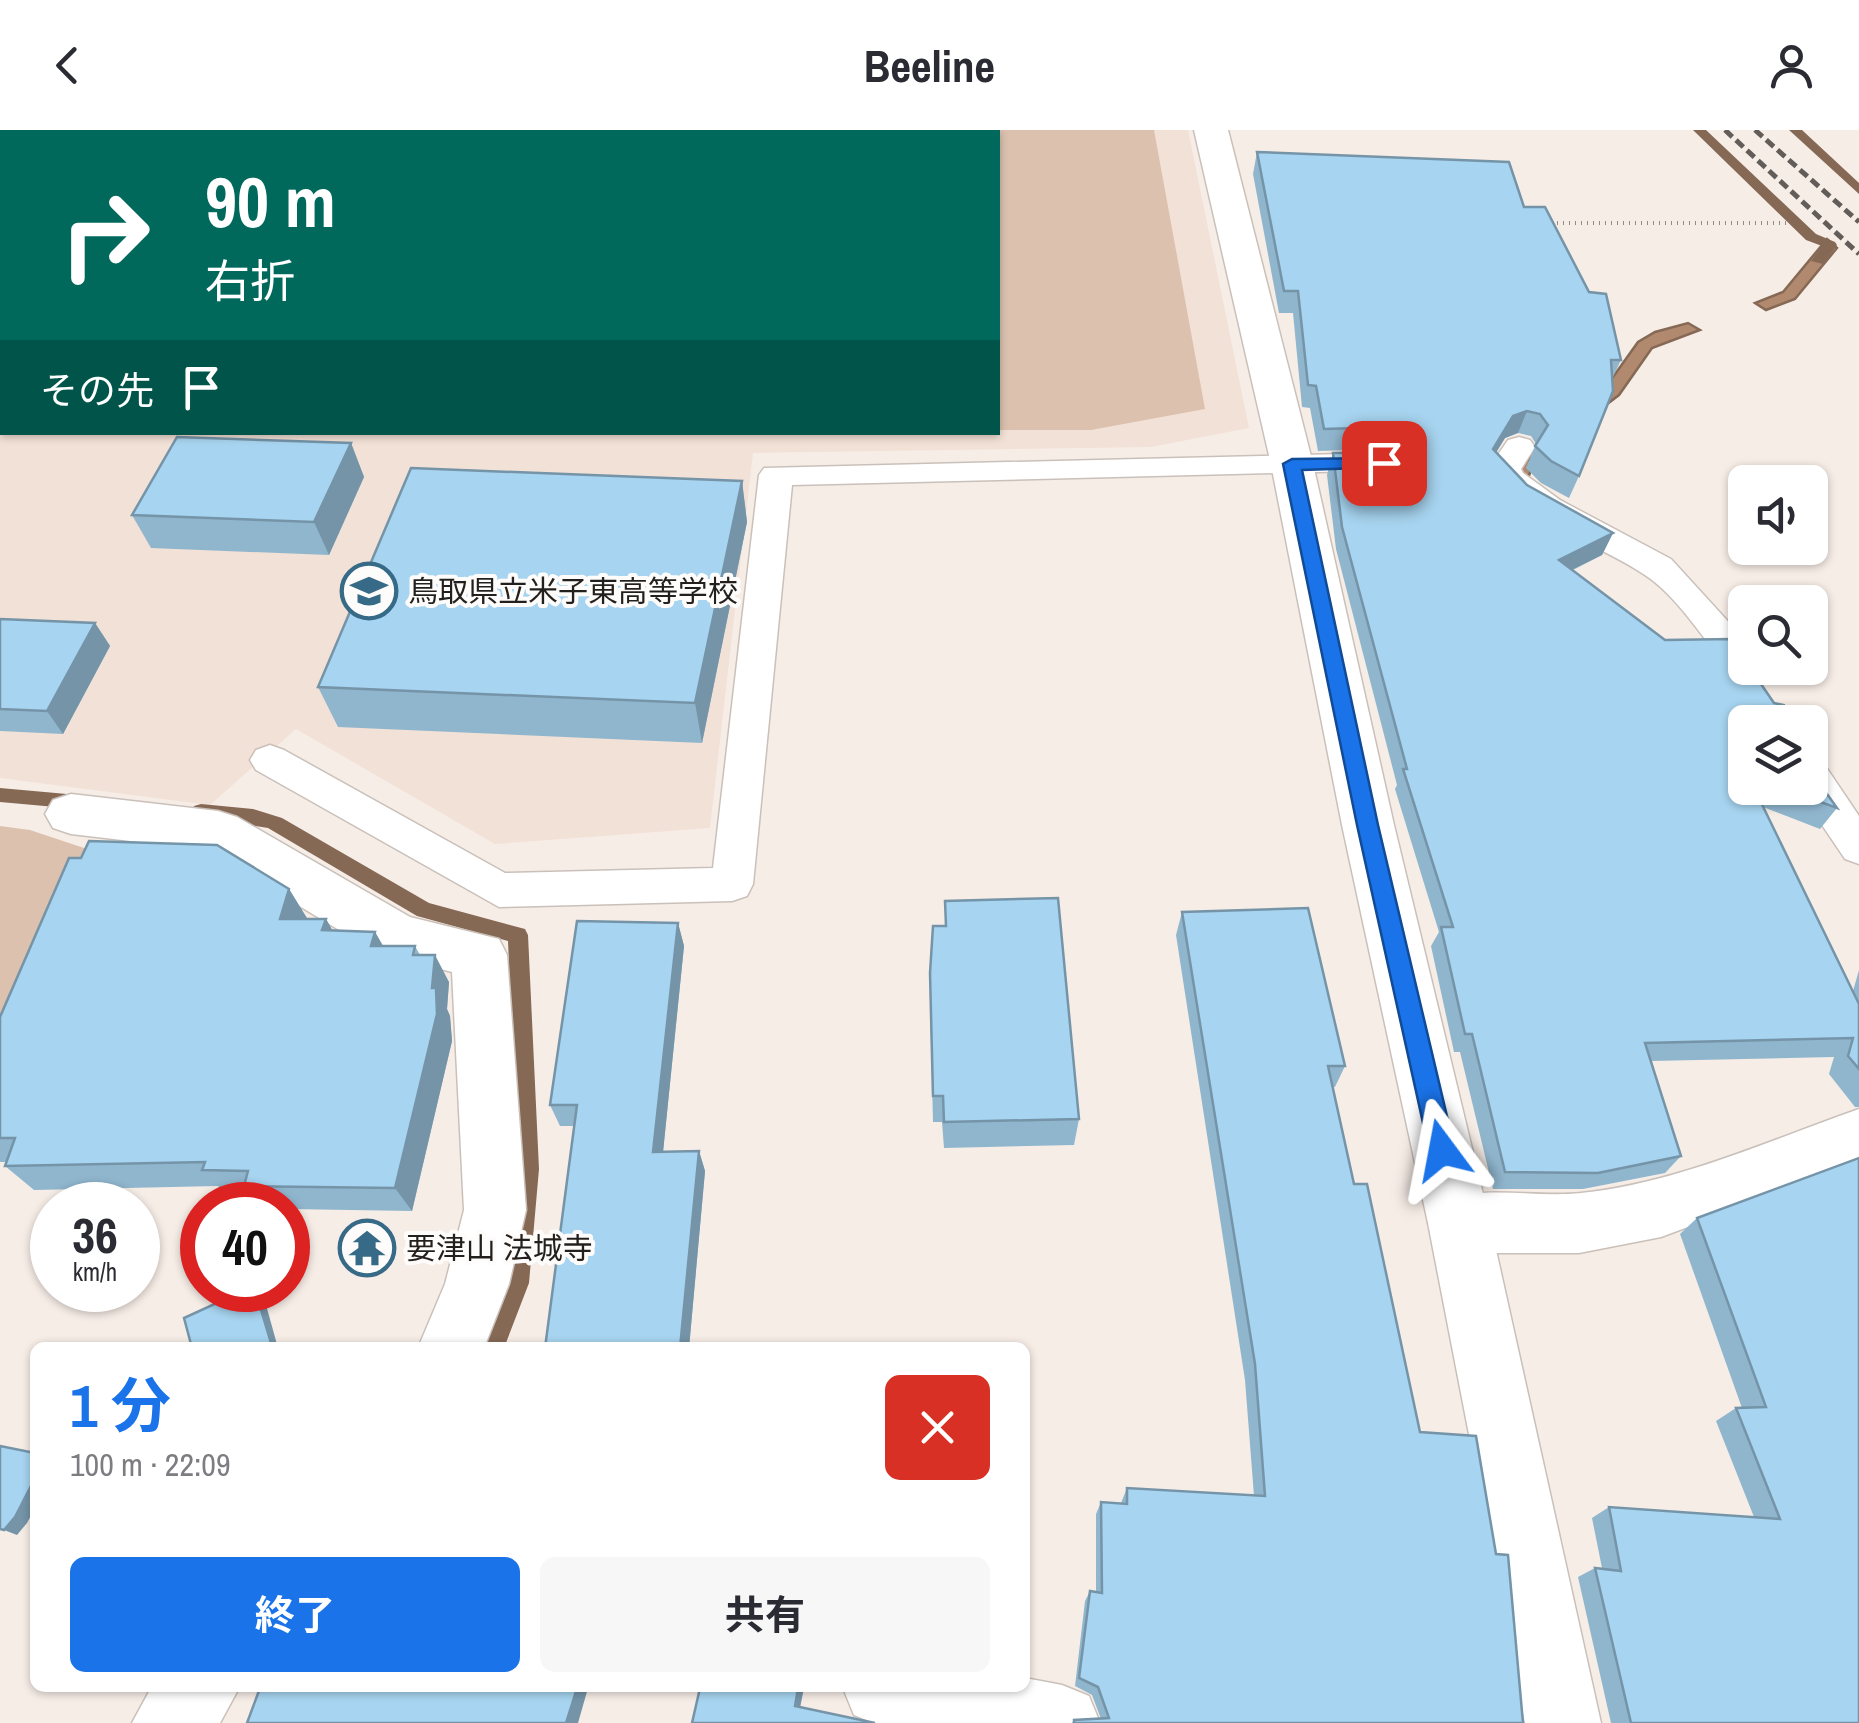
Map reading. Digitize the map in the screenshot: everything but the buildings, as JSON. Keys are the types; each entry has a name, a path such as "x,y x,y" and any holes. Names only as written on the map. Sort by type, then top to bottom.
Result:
{"street":[{"path":"1210,130 1292,464 1563,1723"},
{"path":"71,814 218,832 397,938 479,955 495,1210 476,1284 452,1342"},
{"path":"1458,1222 1579,1223 1661,1208 1859,1136"},
{"path":"170,1723 198,1692"},
{"path":"902,1692 1062,1723"}],"lane":[{"path":"1520,447 1504,468 1507,479 1530,496 1659,567 1674,579 1728,645"},
{"path":"270,760 499,890 732,884 776,475 1384,463"},
{"path":"1827,805 1859,848"}],"path":[{"path":"1543,223 1789,223"}],"shaded area":[{"name":"鳥取県立米子東高等学校","path":"1000,130 1188,130 1249,428 1151,447 753,453 710,828 495,844 296,729 210,805 0,778 0,435 1000,435"},
{"path":"1000,130 1154,130 1205,409 1091,430 1000,430"},
{"path":"1827,239 1837,248 1795,299 1766,310 1755,303 1783,292"},
{"path":"1688,323 1700,330 1652,348 1619,395 1535,459 1527,481 1671,564 1699,608 1531,489 1519,468 1603,391 1638,342 1655,332"},
{"path":"0,826 30,830 90,850 0,1057"}],"waterway":[{"path":"1699,130 1811,237 1830,245 1818,261"},
{"path":"1795,130 1859,190"},
{"path":"0,795 78,802"},
{"path":"201,811 253,816 275,823 424,910 518,935 528,1169 517,1283 494,1342"}],"railway":[{"path":"1725,130 1859,254"},
{"path":"1755,130 1859,222"}],"place":[{"name":"鳥取県立米子東高等学校","path":"369,591"},
{"name":"要津山 法城寺","path":"367,1248"}],"route":[{"path":"1384,463 1292,464 1442,1150"}]}
